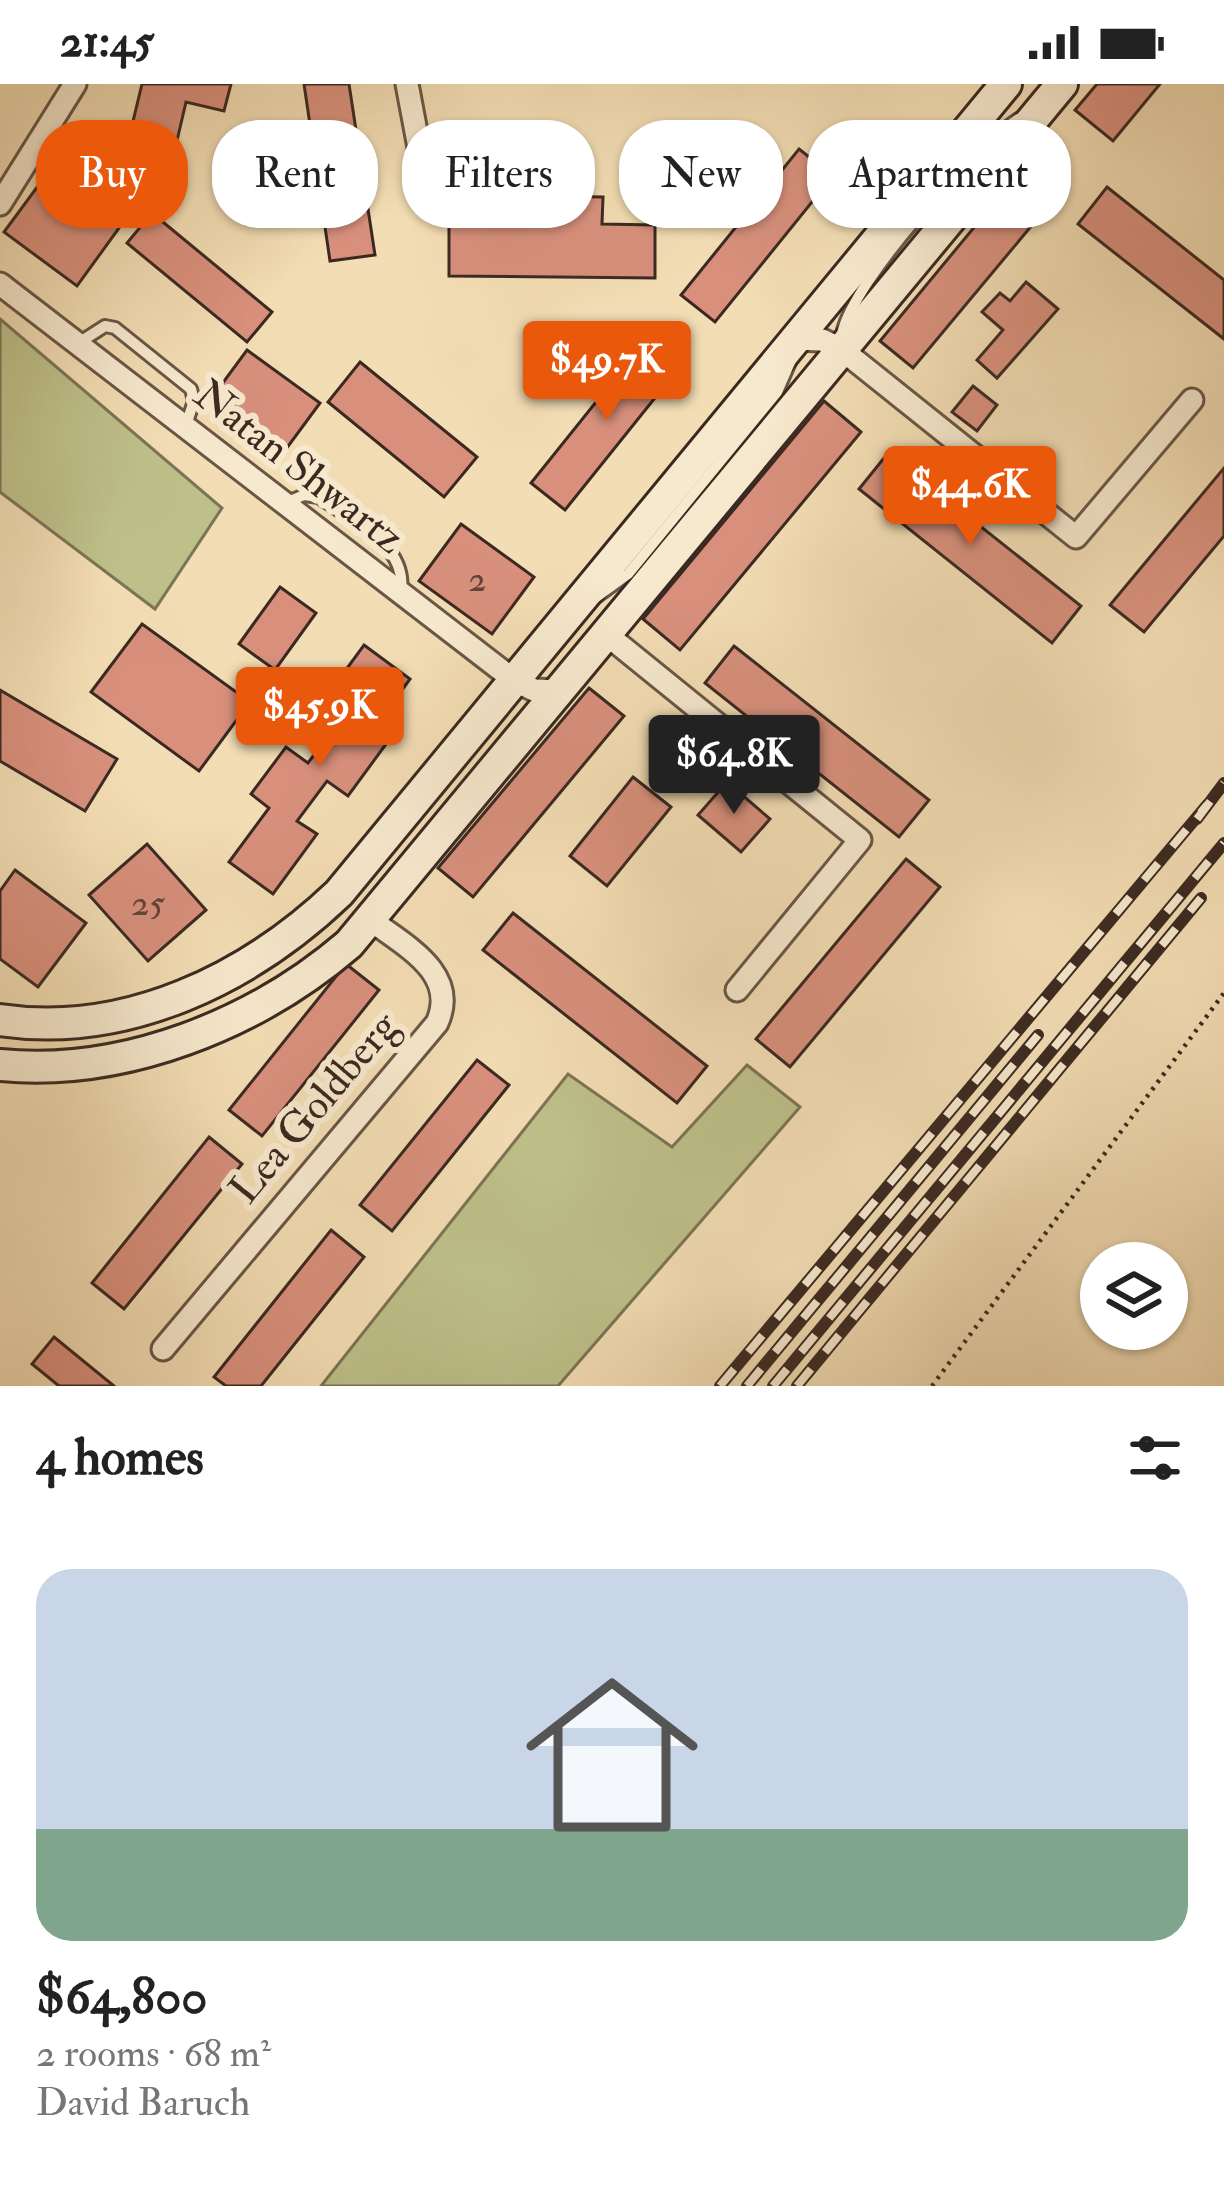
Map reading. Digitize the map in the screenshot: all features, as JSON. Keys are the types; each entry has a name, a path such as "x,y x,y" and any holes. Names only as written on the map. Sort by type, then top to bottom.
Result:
{"main road":[{"path":"0,1020 66,1021 154,1006 219,982 259,959 339,893 1006,84"},
{"path":"0,1065 97,1059 196,1035 284,993 320,969 371,921 1055,92"}],"street":[{"path":"0,204 75,84"},
{"path":"407,84 414,120"},
{"name":"Natan Shwartz","path":"0,284 514,680 534,690 560,691"},
{"path":"793,339 822,340 842,349 1076,537 1192,400"},
{"path":"606,634 860,840 737,989"},
{"name":"Lea Goldberg","path":"163,1348 437,1023 446,1003 442,982 371,921"}],"lane":[{"path":"76,344 105,326 115,328 191,389 194,401 185,428"}],"path":[{"path":"932,1386 1224,992"}],"green space":[{"path":"0,319 222,508 155,609 0,492"},
{"path":"747,1065 800,1107 558,1386 321,1386 568,1074 672,1147"}],"building":[{"path":"142,84 231,84 224,111 186,102 182,120 133,120"},
{"path":"304,84 349,84 354,120 309,120"},
{"path":"1097,84 1160,84 1113,141 1075,110"},
{"path":"799,149 807,155 807,208 715,322 681,295 735,228 783,228 783,169"},
{"path":"1107,187 1224,280 1224,339 1078,224"},
{"path":"36,189 36,228 119,228 77,286 4,232"},
{"path":"595,197 603,197 602,224 655,228 655,278 449,276 449,228 595,228"},
{"path":"140,228 170,228 272,312 247,342 127,243"},
{"path":"325,228 371,228 375,255 330,261"},
{"path":"974,228 1030,228 913,368 880,341"},
{"path":"1026,282 1058,309 997,378 977,360 1003,330 982,312 1000,293 1010,301"},
{"path":"649,336 683,363 565,510 531,483"},
{"path":"247,350 320,403 278,460 205,407"},
{"path":"360,362 477,457 444,497 328,402"},
{"path":"973,386 997,405 977,431 952,412"},
{"path":"824,401 861,432 680,650 643,619"},
{"path":"888,453 1081,606 1052,643 859,489"},
{"path":"1224,468 1224,536 1144,632 1110,605"},
{"path":"461,524 534,577 492,634 419,581"},
{"path":"280,587 316,613 275,670 239,644"},
{"path":"142,624 250,702 199,771 91,692"},
{"path":"364,645 410,679 374,728 389,740 348,796 327,781 297,821 317,834 273,894 229,862 269,808 251,794 286,747 308,763 343,716 323,701"},
{"path":"734,646 929,800 899,837 705,683"},
{"path":"589,688 624,716 473,897 438,868"},
{"path":"0,690 117,759 85,811 0,761"},
{"path":"633,777 671,807 607,886 570,856"},
{"path":"727,782 770,819 741,852 698,815"},
{"path":"147,844 206,910 148,961 89,895"},
{"path":"906,859 940,887 790,1067 756,1039"},
{"path":"15,870 86,923 38,987 0,959 0,891"},
{"path":"513,913 707,1066 677,1103 483,950"},
{"path":"346,964 379,990 262,1136 229,1110"},
{"path":"477,1060 509,1085 392,1231 360,1205"},
{"path":"209,1137 242,1164 124,1309 92,1283"},
{"path":"331,1230 364,1257 261,1386 226,1386 214,1377"},
{"path":"54,1337 114,1386 59,1386 32,1364"}],"railway":[{"path":"1197,819 1224,783"},
{"path":"720,1386 1207,805"},
{"path":"773,1386 1224,843"},
{"path":"797,1386 1201,898"},
{"path":"747,1386 1038,1035"}]}
